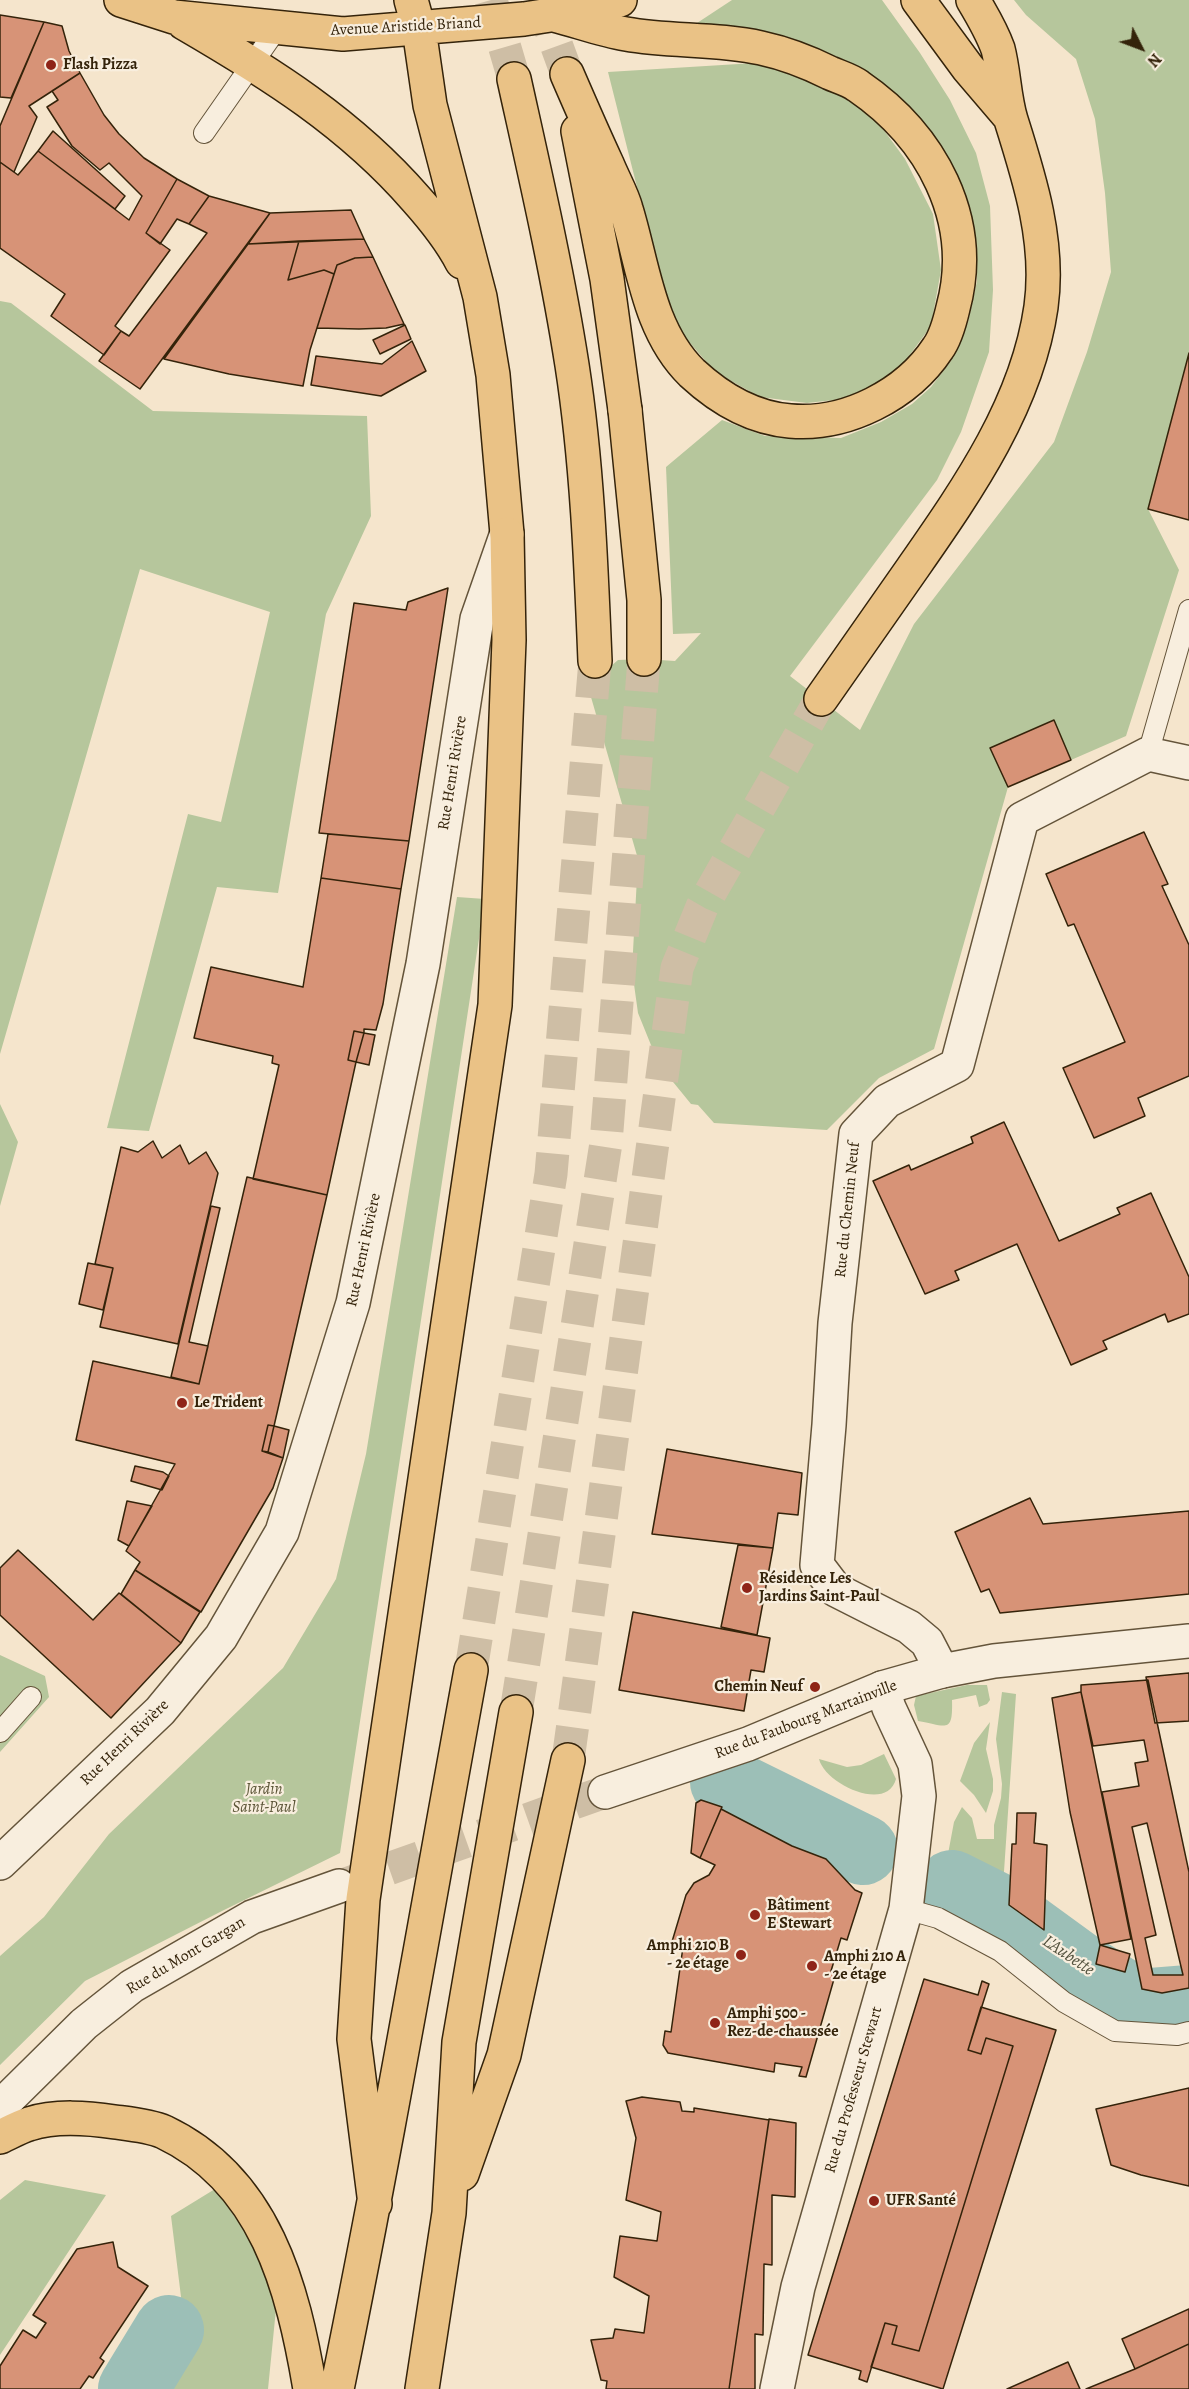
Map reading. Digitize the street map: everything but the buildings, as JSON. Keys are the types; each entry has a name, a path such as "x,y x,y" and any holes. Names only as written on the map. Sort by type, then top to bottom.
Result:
{"main road":[{"name":"Avenue Aristide Briand","path":"121,0 174,17 344,34 419,10 554,15 590,9 620,0"},
{"path":"918,0 968,68 1010,117"},
{"path":"821,699 950,515 993,443 1014,399 1032,352 1041,305 1042,252 1036,208 1026,165 1010,117 998,48 973,0"},
{"path":"375,2204 354,2039 363,1899 495,1005 509,650 507,534 493,375 480,297 430,105 419,10"},
{"path":"554,15 625,34 760,47 808,63 857,85 894,117 932,160 952,204 961,250 958,291 950,321 939,348 908,382 893,392 865,408 831,419 789,421 751,411 730,402 689,370 667,339 646,290 626,207 567,74 607,279 625,410 644,600 644,659"},
{"path":"174,17 253,64 358,139 400,180 433,218 458,253 480,297"},
{"path":"514,79 543,210 572,366 585,486 595,661"},
{"path":"337,2389 375,2204 401,2049 471,1670"},
{"path":"422,2389 449,2213 459,2042 516,1712"},
{"path":"449,2213 504,2055 568,1760"},
{"path":"0,2137 29,2124 87,2118 162,2131 202,2154 238,2187 259,2219 291,2302 303,2346 310,2389"}],"street":[{"name":"Rue Henri Rivière","path":"0,1863 160,1711 221,1637 282,1532 353,1303 423,964 477,619 507,534"},
{"path":"1148,754 1189,763"},
{"name":"Rue du Chemin Neuf","path":"942,1671 927,1642 918,1634 909,1627 836,1590 817,1565 835,1323 856,1134 887,1101 957,1065 1022,819 1148,754"},
{"name":"Rue du Faubourg Martainville","path":"604,1792 748,1744 882,1688 942,1671 994,1661 1189,1641"},
{"name":"Rue du Professeur Stewart","path":"777,2386 798,2287 906,1909 919,1796 915,1764 882,1688"},
{"name":"Rue du Mont Gargan","path":"0,2107 84,2024 132,1986 252,1917 339,1886"}],"lane":[{"path":"204,133 278,27"},
{"path":"1148,754 1189,610"},
{"path":"0,1732 31,1697"},
{"path":"906,1909 938,1918 1000,1951 1064,2002 1115,2031 1177,2035 1189,2032"}],"green space":[{"path":"732,0 882,0 950,100 976,153 990,206 993,290 989,352 961,432 937,480 790,676 860,730 914,624 1054,442 1087,352 1111,272 1105,193 1095,119 1076,59 1026,15 1014,0 1189,0 1189,353 1148,509 1179,570 1126,736 1071,760 1053,720 990,748 1008,787 934,1049 879,1078 827,1130 714,1123 698,1105 691,1104 669,1077 653,1050 638,1013 632,970 638,859 584,673 603,673 618,660 675,661 701,633 673,634 666,467 722,420 765,436 841,438 881,422 912,404 931,387 951,361 968,322 977,281 976,260 966,217 873,81 840,59 794,41 694,25"},
{"path":"755,63 822,84 875,118 905,159 933,214 941,270 931,326 898,371 852,398 807,403 760,397 715,372 684,336 664,294 608,72"},
{"path":"0,301 11,303 153,411 367,416 371,516 326,614 278,893 217,887 149,1131 107,1128 188,814 221,822 270,612 140,569 0,1054"},
{"name":"Jardin Saint-Paul","path":"457,897 485,899 340,1853 85,1981 0,2065 0,1956 44,1917 109,1834 283,1668 336,1579 366,1454"},
{"path":"0,1104 18,1142 0,1206"},
{"path":"0,1655 45,1676 49,1697 0,1752"},
{"path":"967,1685 987,1685 990,1700 987,1704 979,1707 976,1695 952,1700 951,1718 946,1725 918,1721 914,1705 916,1696"},
{"path":"1002,1692 1016,1694 1002,1901 945,1870 954,1822 962,1807 972,1818 977,1839 994,1839 994,1825 1002,1784 996,1739"},
{"path":"990,1722 986,1749 993,1779 993,1791 986,1813 974,1795 960,1781 974,1743"},
{"path":"884,1754 896,1779 890,1789 881,1794 856,1791 844,1785 832,1777 819,1759 847,1767 861,1765"},
{"path":"25,2180 106,2195 0,2355 0,2200"},
{"path":"215,2189 279,2279 268,2389 142,2389 184,2321 171,2216"}],"waterway":[{"name":"L'Aubette","path":"725,1782 863,1850"},
{"name":"L'Aubette","path":"952,1885 1000,1909 1081,1968 1139,2004 1189,2000"},
{"name":"L'Aubette","path":"133,2389 169,2330"}],"tunnel":[{"path":"491,0 514,79"},
{"path":"540,0 567,74"},
{"path":"516,1712 606,1143 644,659"},
{"path":"471,1670 551,1174 595,661"},
{"path":"568,1760 677,968 702,907 821,699"},
{"path":"343,1885 605,1792"}],"place":[{"name":"Flash Pizza","path":"51,65"},
{"name":"Le Trident","path":"182,1403"},
{"name":"Résidence Les Jardins Saint-Paul","path":"747,1588"},
{"name":"Chemin Neuf","path":"815,1687"},
{"name":"Bâtiment E Stewart","path":"755,1915"},
{"name":"Amphi 210 B - 2e étage","path":"741,1955"},
{"name":"Amphi 210 A - 2e étage","path":"812,1966"},
{"name":"Amphi 500 - Rez-de-chaussée","path":"715,2023"},
{"name":"UFR Santé","path":"874,2201"}]}
